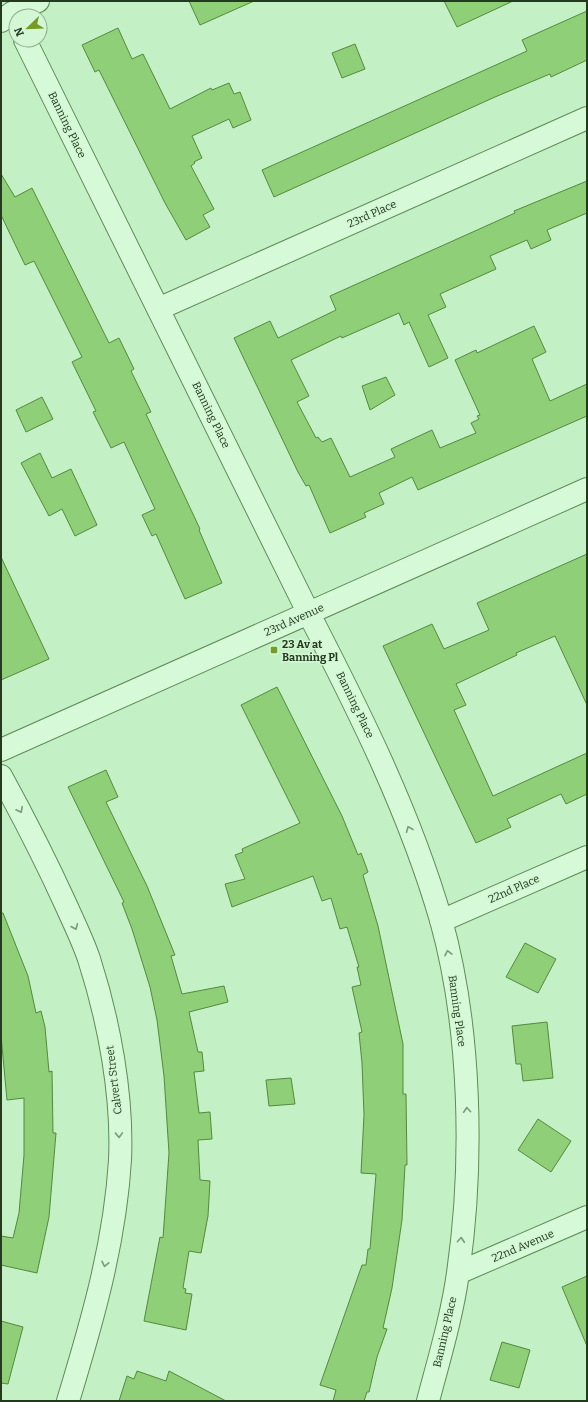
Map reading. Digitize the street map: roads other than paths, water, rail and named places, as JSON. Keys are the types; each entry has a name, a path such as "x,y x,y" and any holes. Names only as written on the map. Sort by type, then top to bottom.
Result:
{"street":[{"path":"22,8 38,1"},
{"name":"Banning Place","path":"29,48 309,614 350,693 385,768 418,852 441,921 461,1027 468,1129 467,1182 458,1274 446,1332 428,1401"},
{"name":"23rd Place","path":"158,309 587,118"},
{"name":"23rd Avenue","path":"1,750 587,489"},
{"name":"Calvert Street","path":"1,776 45,860 89,958 103,1009 118,1101 120,1160 113,1226 94,1318 68,1401"},
{"name":"22nd Place","path":"441,921 587,857"},
{"name":"22nd Avenue","path":"458,1274 587,1217"}],"place":[{"name":"23 Av at Banning Pl","path":"274,650"}]}
